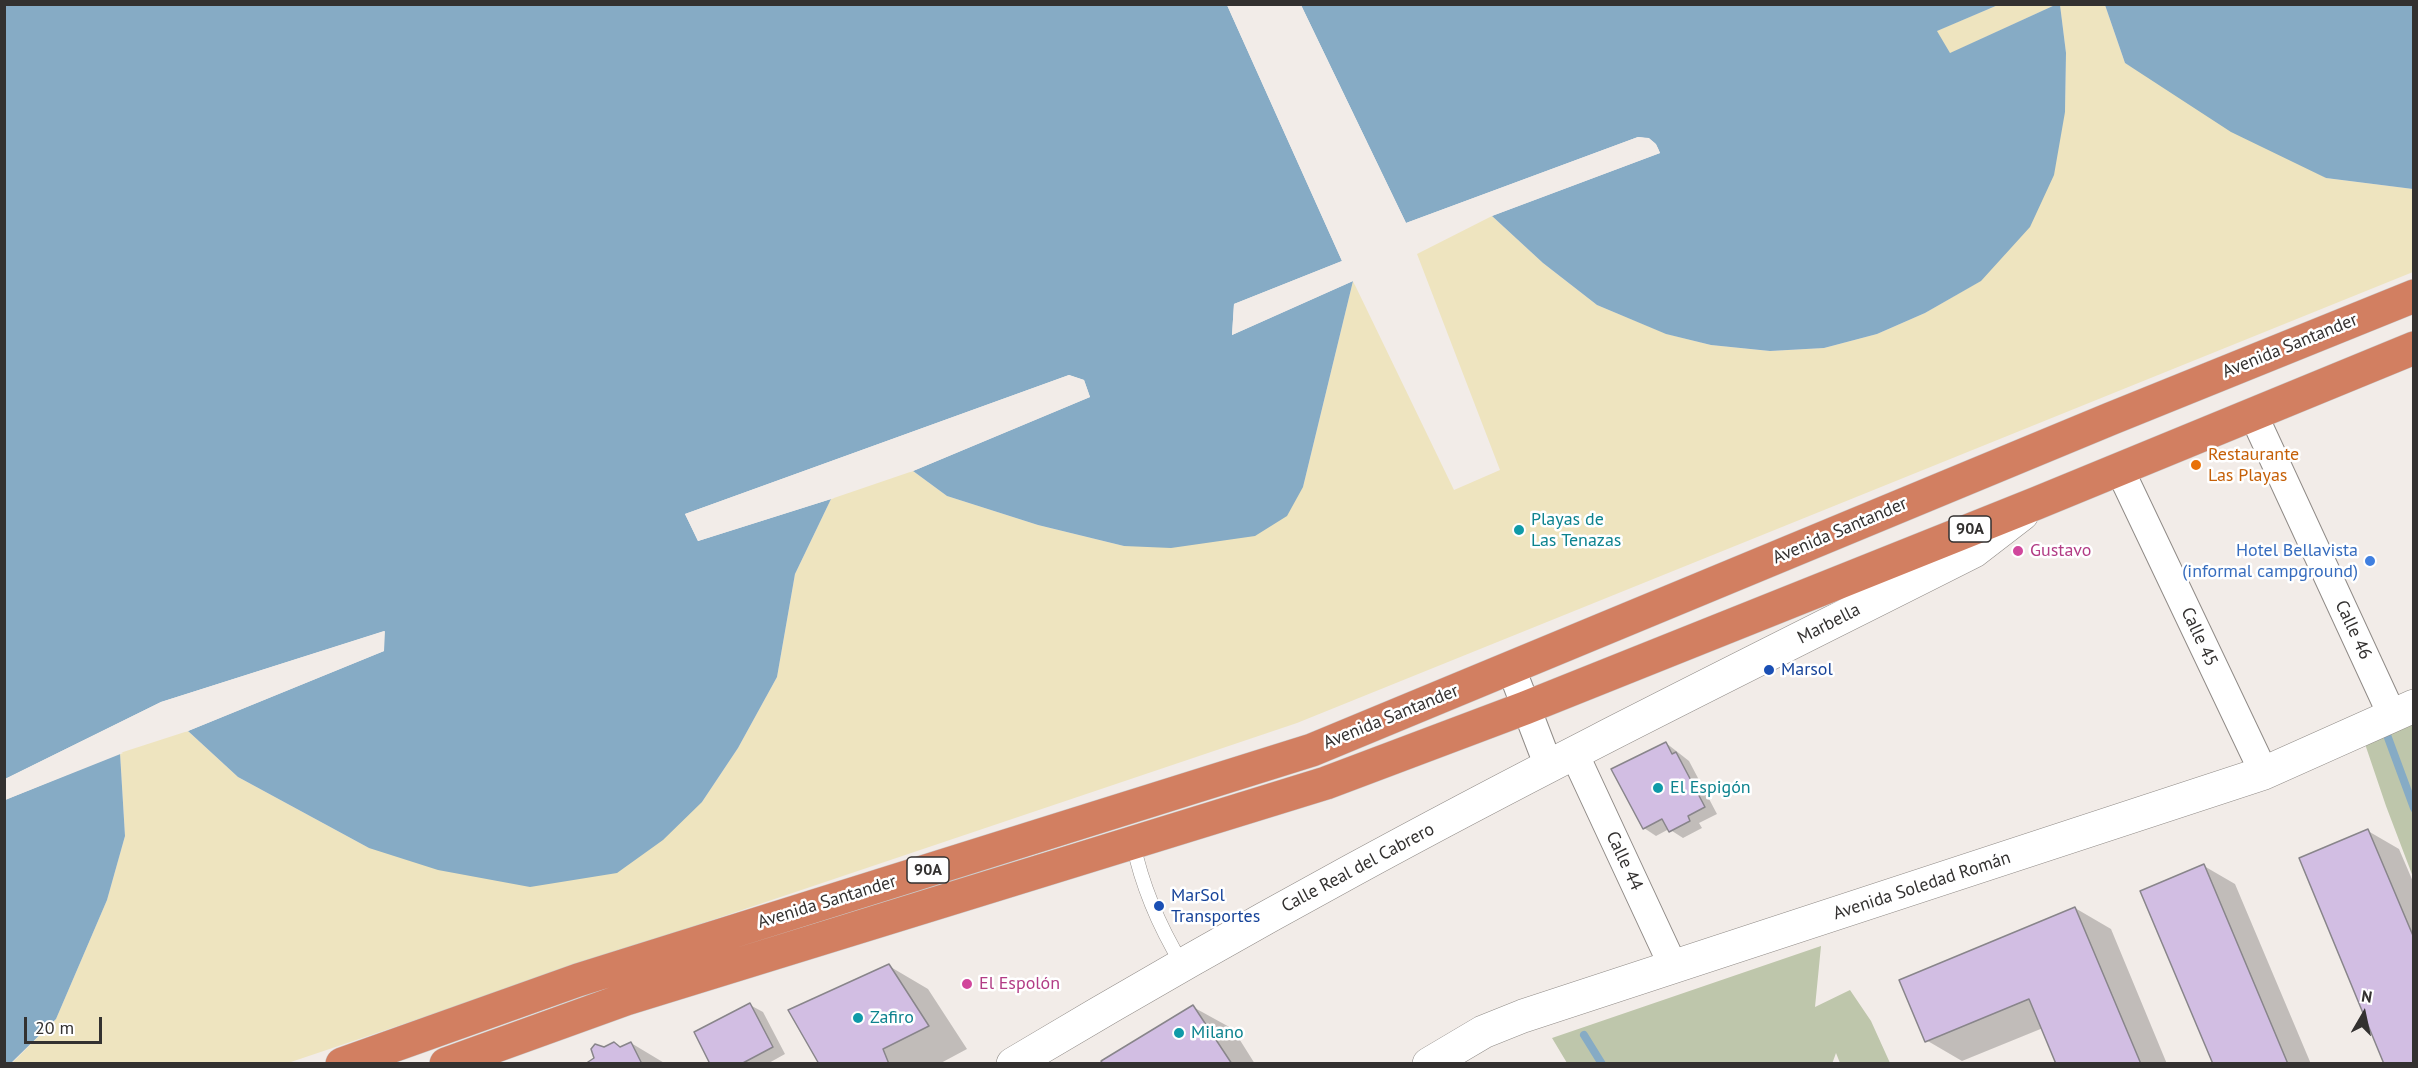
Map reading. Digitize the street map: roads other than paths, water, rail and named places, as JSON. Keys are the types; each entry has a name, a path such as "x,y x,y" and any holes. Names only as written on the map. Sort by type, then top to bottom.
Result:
{"highway":[{"name":"Avenida Santander","path":"342,1064 578,980 1312,750 2088,428 2414,296"},
{"name":"Avenida Santander","path":"446,1064 626,999 1326,783 1526,708 2037,503 2414,348"}],"street":[{"name":"Calle 46","path":"2253,414 2403,711"},
{"name":"Calle 45","path":"2119,468 2264,773"},
{"name":"Marbella","path":"1562,760 1974,551 2037,503"},
{"name":"Calle 44","path":"1511,668 1526,708 1562,760 1674,968"},
{"name":"Avenida Soledad Román","path":"1430,1064 1483,1032 1523,1016 2264,773 2403,711"},
{"name":"Calle Real del Cabrero","path":"1013,1064 1182,964 1353,870 1562,760"}],"lane":[{"path":"1133,843 1142,881 1168,941 1182,964"}],"water":[{"path":"5,5 1227,5 1342,261 1234,304 1232,335 1353,281 1303,487 1287,516 1255,536 1171,548 1124,546 1038,525 947,496 913,471 1090,397 1084,380 1069,375 685,514 698,541 831,499 795,574 777,677 738,748 702,802 663,840 617,873 530,887 438,870 369,848 238,777 188,731 384,651 384,631 161,702 5,779"},
{"path":"1301,5 1998,5 1937,31 1950,53 2055,5 2060,5 2066,53 2065,112 2054,175 2030,227 1981,281 1925,313 1877,334 1824,348 1770,351 1711,345 1666,334 1597,305 1543,263 1492,216 1660,153 1652,141 1638,137 1406,223"},
{"path":"2105,5 2413,5 2413,189 2326,178 2231,132 2125,63"},
{"path":"120,753 125,836 107,900 56,1019 11,1063 5,1064 5,800"}],"waterway":[{"path":"2387,735 2414,808"},
{"path":"1584,1035 1602,1064"}],"place":[{"name":"Restaurante Las Playas","path":"2196,465"},
{"name":"Playas de Las Tenazas","path":"1519,530"},
{"name":"Gustavo","path":"2018,551"},
{"name":"Hotel Bellavista (informal campground)","path":"2370,561"},
{"name":"Marsol","path":"1769,670"},
{"name":"El Espigón","path":"1658,788"},
{"name":"MarSol Transportes","path":"1159,906"},
{"name":"El Espolón","path":"967,984"},
{"name":"Zafiro","path":"858,1018"},
{"name":"Milano","path":"1179,1033"}]}
